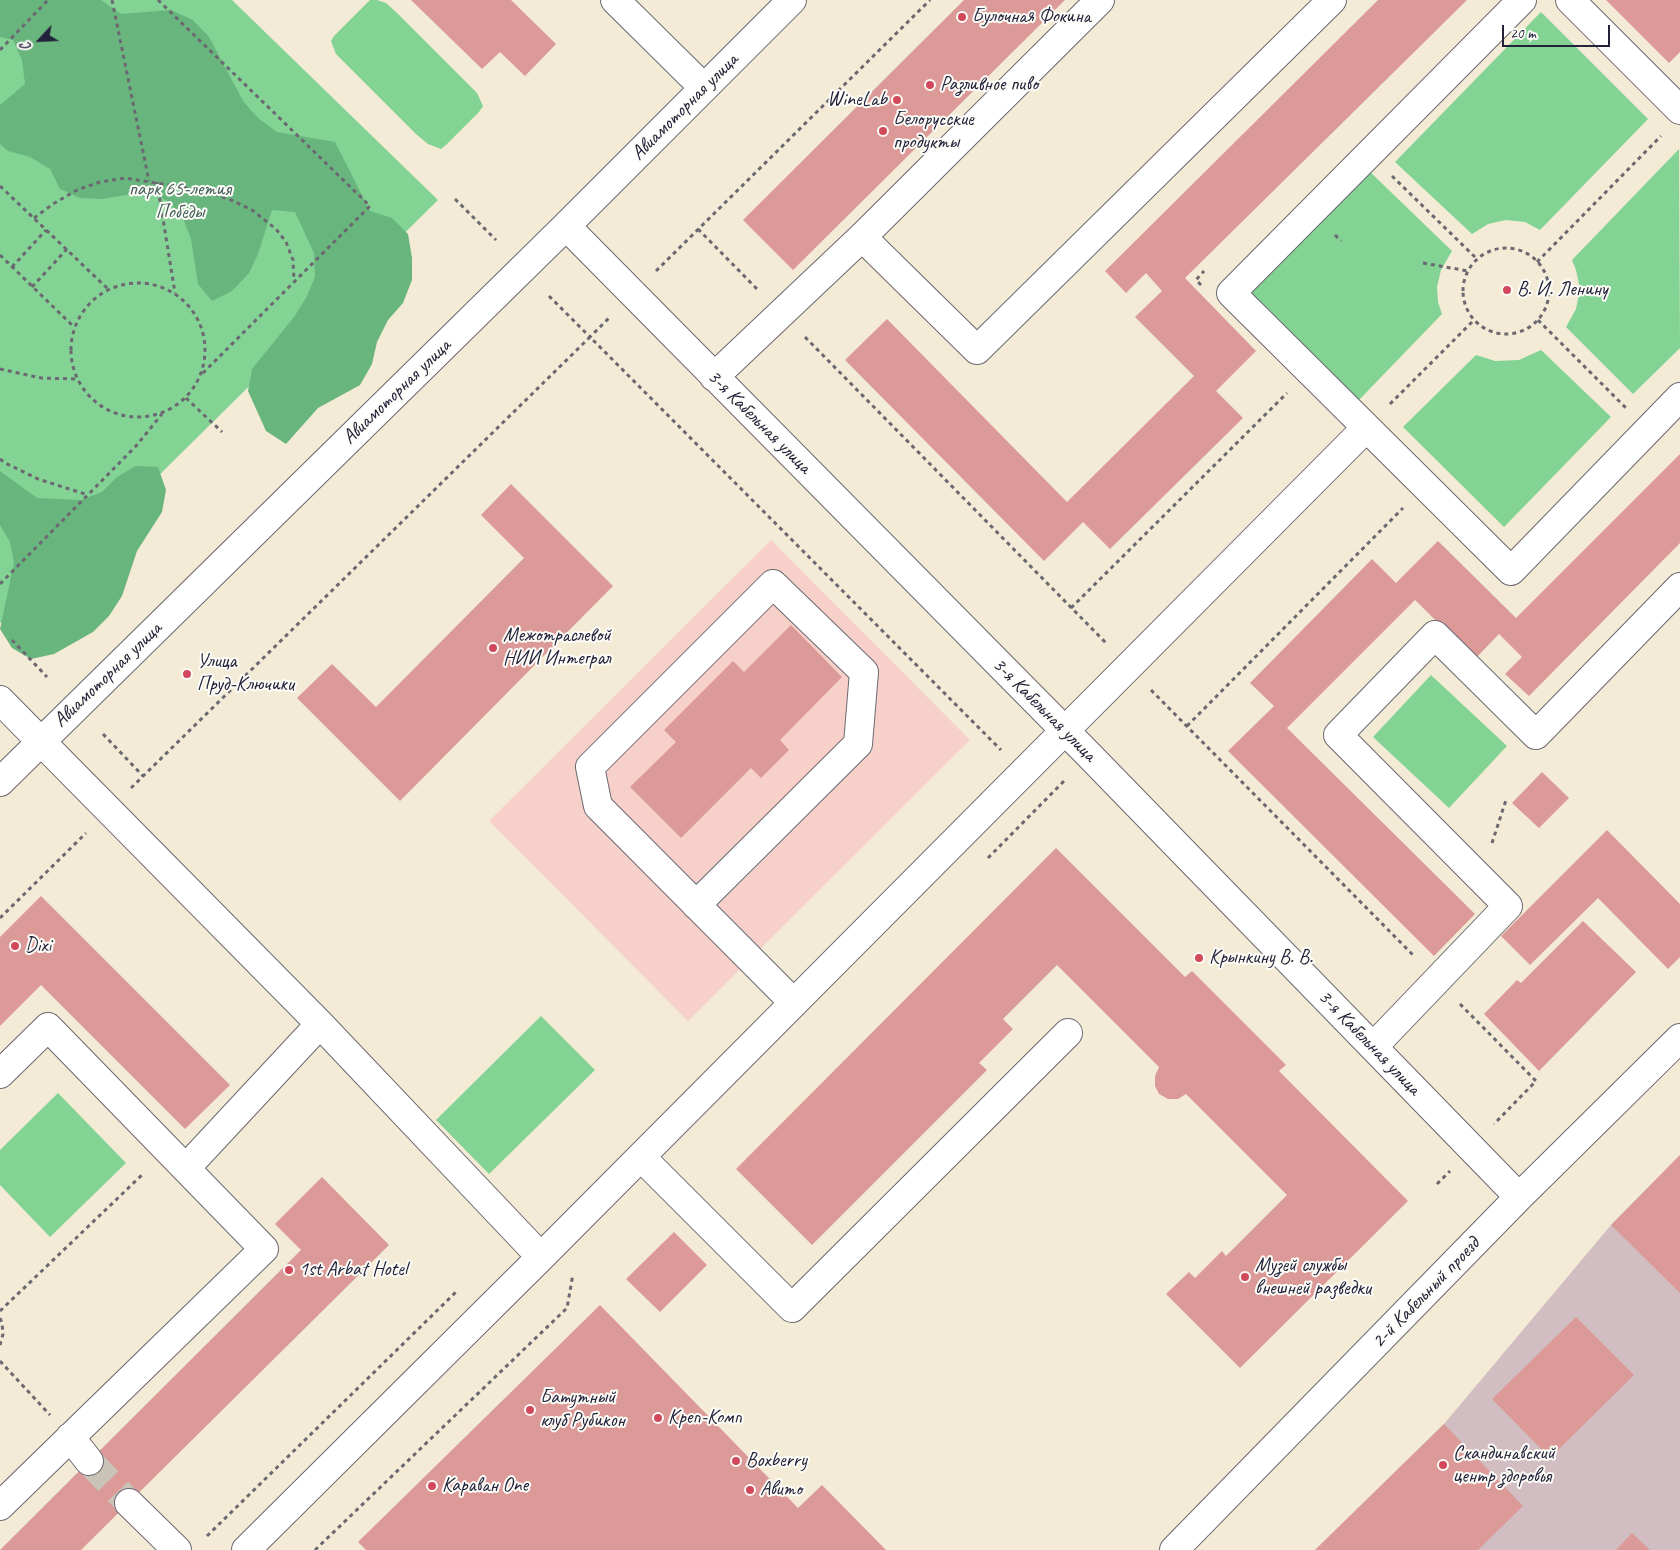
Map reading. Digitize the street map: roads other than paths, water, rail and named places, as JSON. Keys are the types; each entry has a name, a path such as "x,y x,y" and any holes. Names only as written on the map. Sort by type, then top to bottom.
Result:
{"street":[{"path":"615,0 704,88"},
{"name":"Авиамоторная улица","path":"0,782 566,226 792,0"},
{"path":"714,377 862,237 1100,0"},
{"path":"862,237 977,350 1332,0"},
{"path":"1522,0 1231,293 1511,571 1680,397"},
{"path":"1570,0 1673,120"},
{"name":"3-я Кабельная улица","path":"566,226 1065,731 1519,1197"},
{"path":"246,1550 542,1257 1366,428"},
{"path":"696,905 858,744 864,672 774,584 590,767 598,806 696,905 794,1003"},
{"path":"1373,1047 1508,906 1338,735 1435,635 1536,735 1680,587"},
{"path":"0,700 320,1024 542,1257"},
{"path":"186,1168 320,1024"},
{"path":"0,1074 48,1027 264,1248 0,1506"},
{"path":"641,1157 792,1308 1068,1033"},
{"name":"2-й Кабельный проезд","path":"1174,1550 1519,1197 1680,1038"},
{"path":"70,1437 89,1461"},
{"path":"129,1503 176,1550"}],"tunnel":[{"path":"89,1461 129,1503"}],"place":[{"name":"Булочная Фокина","path":"962,17"},
{"name":"Разливное пиво","path":"930,85"},
{"name":"WineLab","path":"897,100"},
{"name":"Белорусские продукты","path":"883,131"},
{"name":"В. И. Ленину","path":"1507,290"},
{"name":"Межотраслевой НИИ Интеграл","path":"493,648"},
{"name":"Улица Пруд-Ключики","path":"187,674"},
{"name":"Dixi","path":"15,946"},
{"name":"Крынкину В. В.","path":"1199,958"},
{"name":"1st Arbat Hotel","path":"289,1270"},
{"name":"Музей службы внешней разведки","path":"1245,1277"},
{"name":"Батутный клуб Рубикон","path":"530,1410"},
{"name":"Креп-Комп","path":"658,1418"},
{"name":"Boxberry","path":"736,1461"},
{"name":"Скандинавский центр здоровья","path":"1443,1465"},
{"name":"Караван One","path":"432,1486"},
{"name":"Авито","path":"750,1490"}],"park label":[{"name":"парк 65-летия Победы","path":"180,202"}]}
